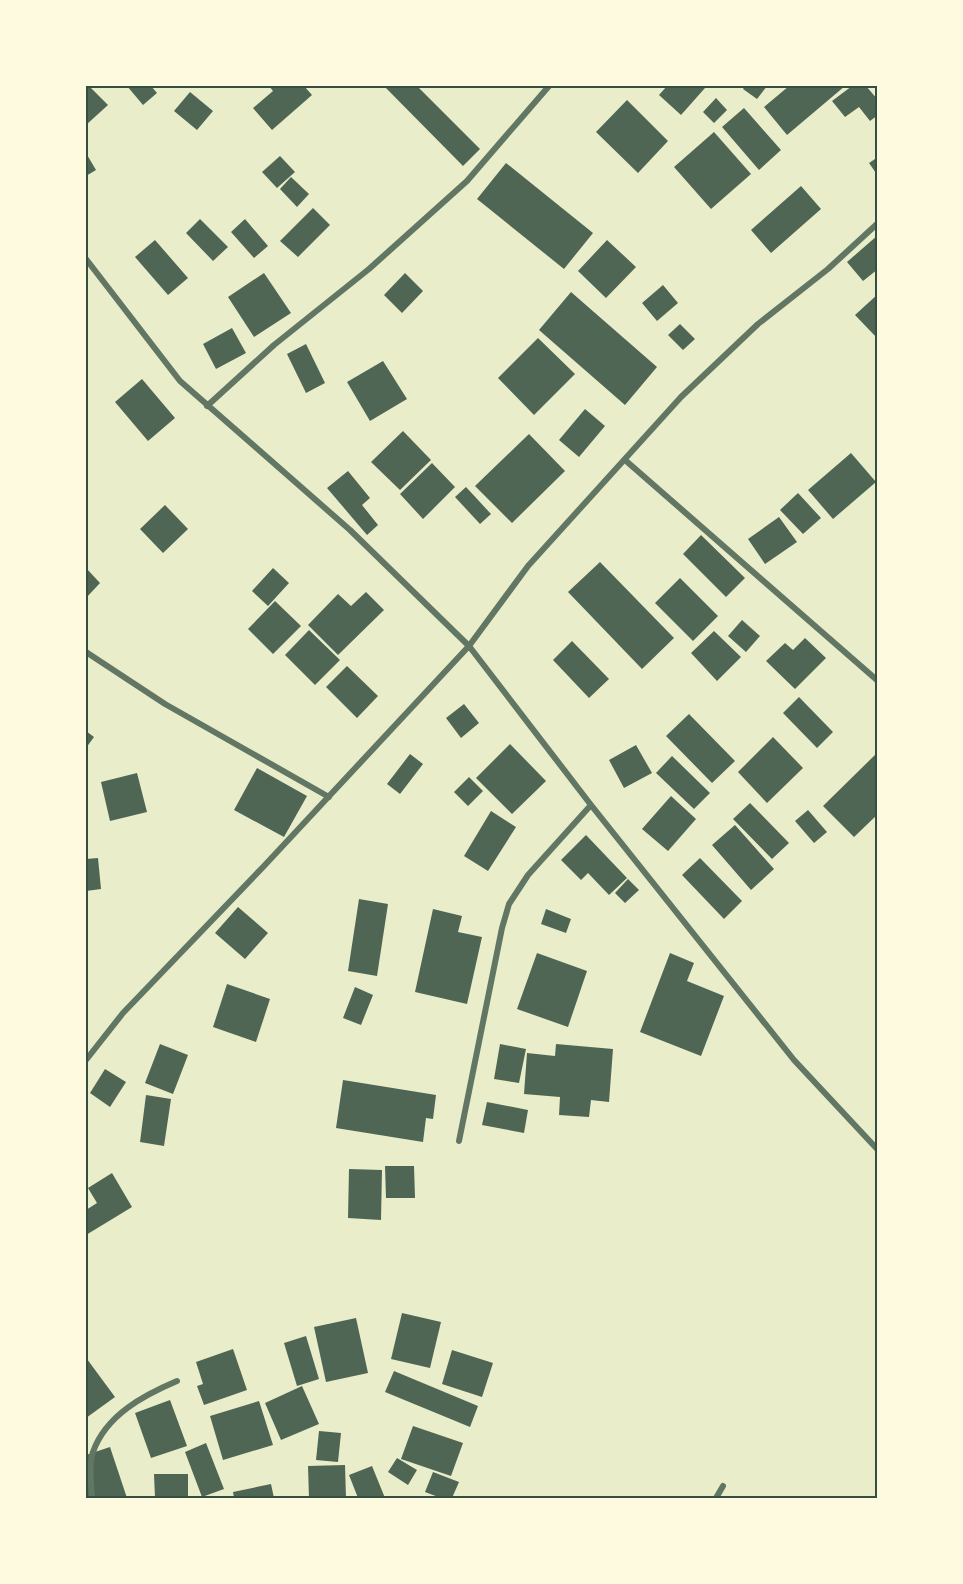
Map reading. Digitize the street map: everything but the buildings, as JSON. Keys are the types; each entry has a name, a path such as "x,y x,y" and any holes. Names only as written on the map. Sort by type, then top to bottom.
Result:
{"street":[{"path":"207,406 274,345 369,269 467,181 549,86"},
{"path":"86,1060 123,1013 469,646 528,566 681,397 758,324 828,269 878,223"},
{"path":"86,259 180,381 350,530 469,646 591,806 794,1060 878,1150"},
{"path":"625,460 878,681"},
{"path":"86,652 165,704 328,797"},
{"path":"459,1141 502,928 509,904 528,875 591,806"},
{"path":"92,1498 93,1453 111,1422 148,1394 177,1381"},
{"path":"716,1498 723,1486"}]}
